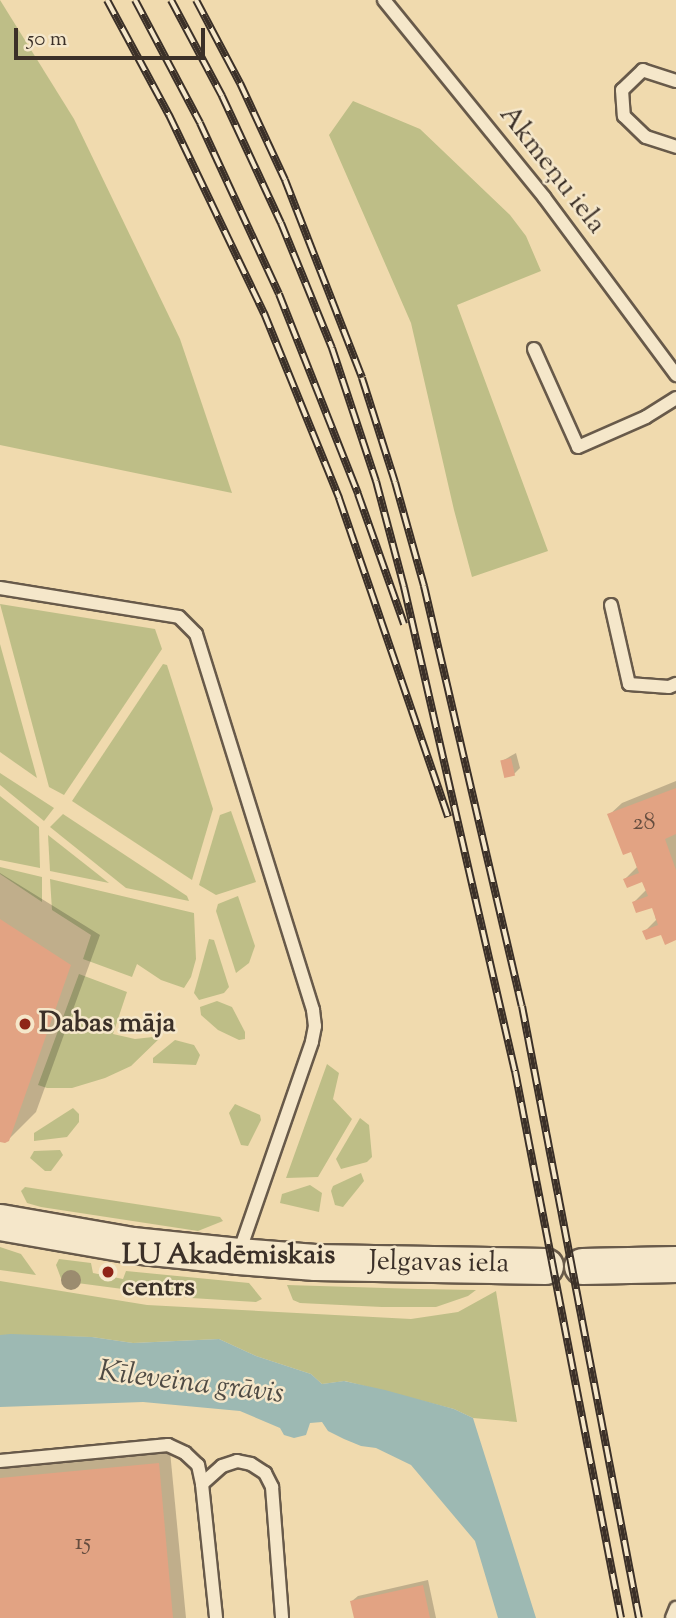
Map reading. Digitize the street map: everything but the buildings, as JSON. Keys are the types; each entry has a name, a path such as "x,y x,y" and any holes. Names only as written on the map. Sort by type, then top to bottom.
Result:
{"main road":[{"name":"Jelgavas iela","path":"0,1222 132,1245 238,1256 315,1262 545,1266"},
{"path":"582,1266 676,1264"}],"lane":[{"name":"Akmeņu iela","path":"384,0 544,197 676,375"},
{"path":"676,81 643,70 622,90 624,116 646,137 676,147"},
{"path":"534,349 578,447 646,417 676,398"},
{"path":"0,588 179,617 196,634 313,1010 315,1026 308,1055 238,1256"},
{"path":"611,605 629,684 669,687 676,684"},
{"path":"0,1461 168,1445 185,1453 198,1465 202,1484 216,1618"},
{"path":"202,1484 222,1466 237,1461 251,1464 265,1474 272,1488 282,1618"},
{"path":"672,1618 676,1608"}],"green space":[{"path":"0,0 74,119 180,339 232,493 0,445"},
{"path":"353,101 420,129 510,215 526,236 541,271 457,305 548,551 472,577 411,323 329,135"},
{"path":"0,604 155,629 162,649 64,795 49,787"},
{"path":"0,644 37,778 0,752"},
{"path":"163,664 167,665 213,809 192,880 72,801"},
{"path":"0,773 54,808 44,821 0,785"},
{"path":"0,796 39,827 40,868 0,860"},
{"path":"231,811 256,882 216,895 199,885 220,815"},
{"path":"63,814 187,896 189,901 126,888 50,827"},
{"path":"48,835 109,883 50,871"},
{"path":"0,867 42,877 42,902 0,874"},
{"path":"50,879 194,913 196,959 191,977 184,988 161,980 137,964 132,977 83,959 91,935 52,910"},
{"path":"238,896 255,946 249,963 236,973 216,911 218,904"},
{"path":"209,939 214,940 229,987 224,993 199,1000 194,993"},
{"path":"79,974 127,992 113,1034 135,1039 162,1036 131,1066 105,1078 72,1088 47,1088 38,1085"},
{"path":"217,1001 232,1007 245,1032 245,1039 239,1040 218,1030 201,1015 200,1007"},
{"path":"175,1040 194,1045 200,1055 196,1065 153,1063 153,1058"},
{"path":"327,1064 339,1073 333,1099 352,1119 318,1177 286,1178"},
{"path":"235,1104 260,1115 261,1120 248,1146 241,1145 229,1113"},
{"path":"73,1108 79,1114 79,1122 67,1137 34,1141 34,1133"},
{"path":"360,1118 369,1125 372,1157 367,1162 341,1169 336,1159"},
{"path":"60,1150 63,1155 51,1171 45,1171 30,1158 34,1151"},
{"path":"361,1173 364,1181 343,1207 335,1205 331,1191 333,1186"},
{"path":"310,1185 322,1193 319,1212 280,1203 282,1194"},
{"path":"25,1187 220,1217 223,1221 198,1231 41,1207 27,1203 21,1191"},
{"path":"0,1247 21,1254 36,1275 0,1270"},
{"path":"59,1259 91,1263 93,1273 123,1279 126,1271 249,1283 262,1299 256,1302 191,1298 62,1281 56,1265"},
{"path":"0,1281 147,1305 411,1319 458,1312 496,1291 517,1422 473,1418 454,1409 345,1381 322,1384 311,1374 256,1356 219,1339 133,1343 92,1337 0,1335"},
{"path":"287,1285 476,1290 468,1296 436,1307 382,1307 300,1303 293,1300"}],"water":[{"name":"Kīleveina grāvis","path":"0,1335 92,1337 133,1343 219,1339 256,1356 311,1374 322,1384 344,1381 385,1390 454,1409 473,1418 536,1618 498,1618 475,1541 411,1465 376,1448 361,1446 344,1439 328,1431 322,1422 310,1423 306,1435 294,1438 284,1435 280,1428 240,1411 143,1402 0,1407"}],"railway":[{"path":"107,0 169,115 264,313 339,498 448,817"},
{"path":"135,0 200,123 279,294 358,494 404,624"},
{"path":"171,0 222,96 281,223 332,348 376,481 404,587 515,1071 621,1618"},
{"path":"196,0 240,83 285,180 362,378 424,586 522,1006 639,1618"}],"place":[{"name":"Dabas māja","path":"25,1024"},
{"name":"LU Akadēmiskais centrs","path":"108,1272"}]}
